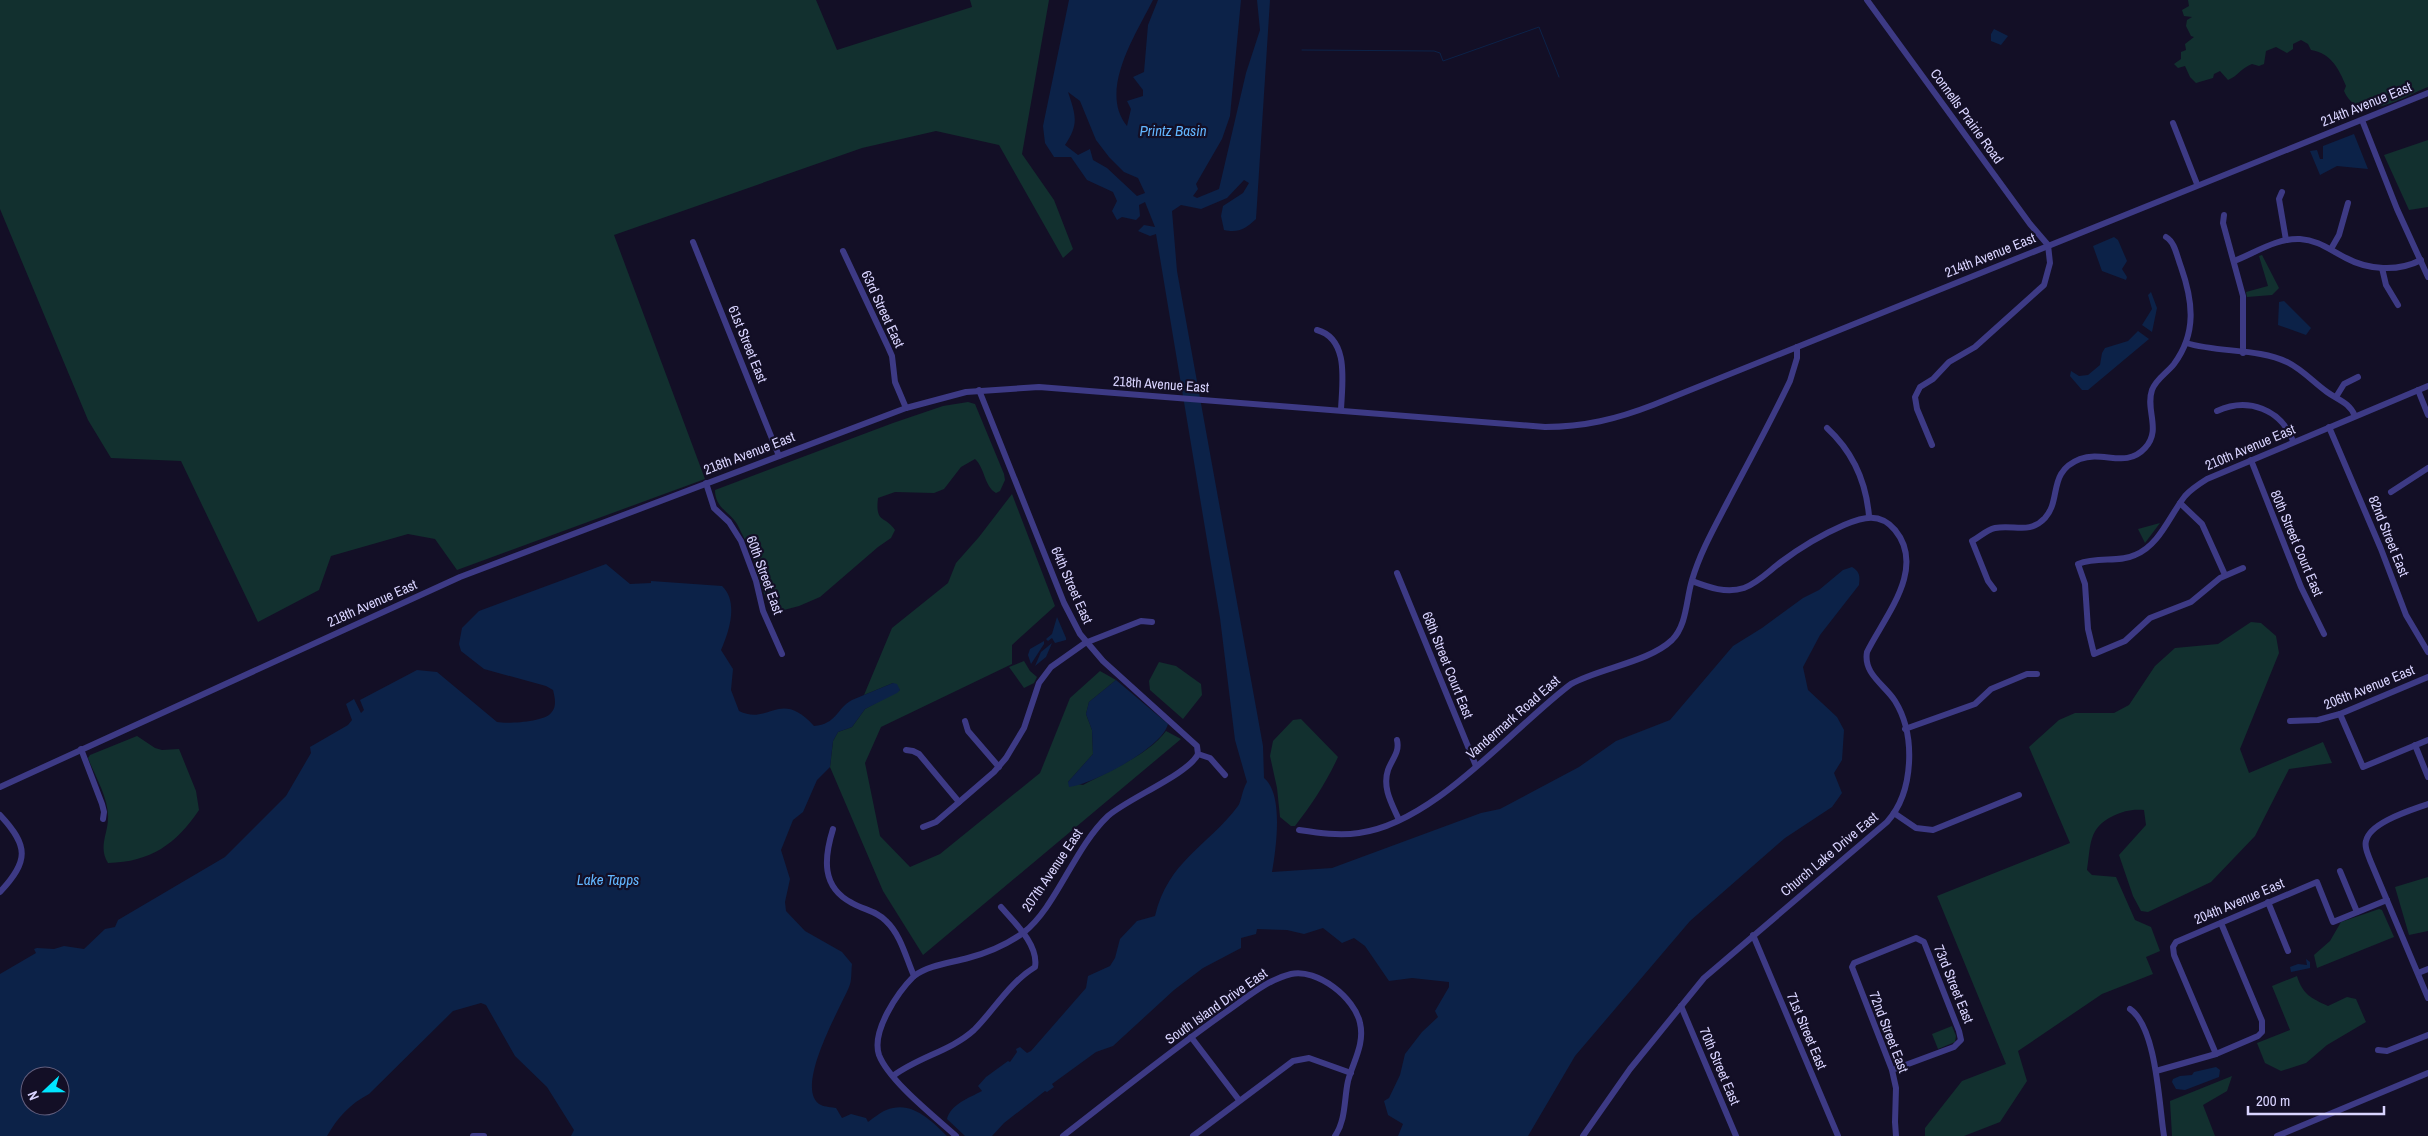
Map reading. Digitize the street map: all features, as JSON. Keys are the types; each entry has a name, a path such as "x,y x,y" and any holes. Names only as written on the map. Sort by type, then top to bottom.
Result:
{"street":[{"name":"Connells Prairie Road","path":"1867,0 2030,224 2048,245"},
{"name":"214th Avenue East","path":"1559,427 1591,424 1631,414 2197,184 2428,93"},
{"path":"2362,120 2397,209 2428,277"},
{"path":"2173,123 2197,184"},
{"path":"2282,192 2279,199 2286,240"},
{"path":"2331,249 2339,236 2348,203"},
{"path":"2224,215 2223,223 2243,296 2243,353"},
{"path":"1994,589 1988,581 1972,541 1994,528 2026,529 2039,523 2051,509 2059,478 2074,462 2092,456 2124,460 2136,455 2145,448 2151,439 2154,428 2150,402 2152,391 2157,382 2179,356 2186,343 2191,320 2190,297 2172,242 2166,237"},
{"path":"2234,261 2286,240 2311,241 2357,263 2382,268 2399,267 2421,260"},
{"name":"61st Street East","path":"693,242 779,456"},
{"path":"1932,445 1915,403 1918,391 1949,362 1976,347 2038,292 2048,276 2050,257 2048,245"},
{"name":"63rd Street East","path":"843,251 892,356 894,382 906,408"},
{"path":"2382,268 2386,285 2398,305"},
{"path":"1317,330 1326,333 1333,340 1339,353 1342,367 1341,410"},
{"path":"2186,343 2217,350 2264,355 2286,362 2302,371 2324,390 2346,403 2356,416"},
{"name":"Vandermark Road East","path":"1299,830 1328,834 1353,834 1370,831 1398,820 1438,797 1571,684 1595,672 1648,655 1667,644 1676,635 1681,625 1692,581 1712,532 1790,381 1797,358 1797,347"},
{"path":"2336,397 2344,384 2358,376"},
{"name":"210th Avenue East","path":"2225,575 2191,602 2157,614 2125,641 2094,654 2088,629 2085,584 2078,564 2093,559 2126,558 2141,552 2152,543 2191,490 2207,479 2428,386"},
{"name":"218th Avenue East","path":"0,787 460,577 906,408 952,394 980,390 1039,387 1559,427"},
{"path":"987,411 988,397 997,389"},
{"name":"64th Street East","path":"980,390 1064,602 1085,643 1197,746 1198,754 1210,758 1225,775"},
{"path":"2418,390 2428,415"},
{"path":"2217,411 2241,405 2264,409 2282,422 2292,442"},
{"name":"82nd Street East","path":"2329,427 2381,549 2404,609 2428,652"},
{"path":"1692,581 1724,590 1746,587 1815,538 1869,516 1865,491 1856,464 1838,438 1827,428"},
{"name":"80th Street Court East","path":"2250,460 2301,587 2324,634"},
{"path":"2391,492 2428,468"},
{"name":"60th Street East","path":"706,483 714,508 729,522 740,541 756,581 763,611 782,654"},
{"path":"2180,503 2202,524 2225,575 2243,568"},
{"name":"Church Lake Drive East","path":"1583,1136 1630,1069 1704,978 1894,813 1901,801 1908,774 1908,751 1905,729 1894,699 1872,674 1866,660 1872,643 1902,586 1906,570 1905,549 1900,538 1890,525 1880,519 1869,516"},
{"name":"68th Street Court East","path":"1398,572 1476,766"},
{"path":"923,827 936,822 999,767 1018,739 1034,693 1044,674 1085,643 1141,621 1152,622"},
{"path":"1905,729 1975,704 1990,689 2027,674 2037,674"},
{"name":"206th Avenue East","path":"2290,722 2318,720 2340,714 2428,677"},
{"path":"2340,714 2363,767 2428,740"},
{"path":"965,721 968,731 999,767"},
{"path":"1397,740 1398,748 1388,771 1386,784 1398,820"},
{"path":"2415,745 2428,778"},
{"path":"80,750 102,804 103,819"},
{"path":"906,750 913,750 918,754 959,802"},
{"name":"207th Avenue East","path":"914,976 936,966 986,953 1023,933 1047,905 1082,847 1099,825 1116,810 1173,776 1194,761 1198,754"},
{"path":"1894,813 1916,828 1933,830 2019,795"},
{"path":"2428,804 2382,823 2370,831 2366,849 2428,998"},
{"path":"0,815 19,839 23,859 17,872 0,892"},
{"path":"833,830 826,862 831,882 844,898 881,916 890,925 897,935 914,976 894,1001 878,1038 880,1055 894,1076 956,1136"},
{"path":"2340,871 2357,912 2387,900"},
{"name":"204th Avenue East","path":"2216,1054 2174,955 2173,947 2178,940 2317,882 2333,922 2357,912"},
{"path":"2268,902 2288,951"},
{"path":"894,1076 911,1064 959,1041 973,1030 1023,974 1035,966 1031,948 1023,933 1001,907"},
{"path":"2156,1071 2216,1054 2258,1036 2263,1028 2262,1021 2221,923"},
{"name":"71st Street East","path":"1753,936 1838,1136"},
{"name":"72nd Street East","path":"1896,1136 1894,1122 1896,1088 1892,1070 1852,967 1854,962 1910,940 1919,939"},
{"name":"73rd Street East","path":"1892,1070 1954,1047 1961,1040 1960,1031 1924,942 1919,939"},
{"path":"2418,973 2428,969"},
{"name":"South Island Drive East","path":"1063,1136 1191,1037 1269,982 1283,976 1300,973 1316,978 1332,987 1358,1014 1361,1026 1361,1040 1351,1073 1342,1120 1335,1136"},
{"name":"70th Street East","path":"1681,1006 1736,1136"},
{"path":"2130,1009 2138,1017 2156,1071 2161,1094 2164,1136"},
{"path":"2378,1050 2387,1051 2428,1035"},
{"path":"1191,1037 1239,1100"},
{"path":"1193,1136 1287,1064 1299,1059 1319,1060 1351,1073"},
{"path":"2279,1136 2428,1073"},
{"path":"473,1136 484,1136"}],"green space":[{"path":"0,0 816,0 837,50 972,7 970,0 1049,0 1022,154 1054,200 1073,249 1063,258 999,145 936,131 862,148 614,235 705,479 457,570 435,539 408,534 331,556 319,590 258,622 181,461 111,458 88,420 0,209"},
{"path":"2188,0 2428,0 2428,87 2382,106 2360,107 2351,101 2344,91 2346,86 2329,58 2324,54 2311,50 2308,44 2301,40 2293,44 2293,49 2287,53 2276,47 2266,51 2264,64 2259,66 2252,64 2228,80 2220,71 2214,74 2213,78 2196,83 2190,77 2185,66 2178,68 2174,64 2181,59 2181,52 2186,50 2185,44 2194,37 2191,36 2186,26 2187,20 2192,17 2184,16 2182,10 2189,6"},
{"path":"2428,140 2428,207 2409,210 2384,155"},
{"path":"2262,255 2279,288 2272,295 2247,297 2246,292 2268,286 2259,256"},
{"path":"968,402 975,404 1004,474 1005,480 1000,491 996,493 992,490 975,459 961,467 944,489 934,493 895,492 878,498 879,516 895,530 891,538 820,597 799,606 780,611 772,609 765,597 747,543 737,524 717,501 715,490 893,423 943,406"},
{"path":"1012,494 1055,606 1012,645 1012,664 881,727 865,763 880,836 910,867 940,854 1040,773 1070,698 1100,671 1116,680 1089,702 1086,714 1092,730 1093,754 1068,782 1083,785 1116,768 1150,747 1166,731 1181,739 923,955 883,891 830,767 833,741 838,732 852,727 865,709 900,690 893,683 864,695 892,628 948,583 956,563"},
{"path":"2160,523 2145,543 2138,529"},
{"path":"2251,622 2261,623 2276,636 2279,653 2240,749 2249,773 2323,742 2332,763 2289,769 2255,836 2211,882 2148,912 2141,911 2133,896 2119,855 2146,825 2144,810 2131,810 2121,813 2099,826 2090,845 2087,870 2092,875 2116,877 2135,920 2151,927 2160,951 2146,957 2153,974 2102,994 2018,1051 2027,1081 2000,1122 1964,1136 1925,1136 1925,1128 1962,1081 2006,1064 1937,896 2070,843 2029,747 2059,720 2075,713 2114,713 2129,705 2155,666 2175,648 2218,644"},
{"path":"1024,661 1030,671 1037,677 1034,683 1024,688 1009,667"},
{"path":"1159,662 1176,666 1201,684 1202,695 1183,719 1150,690 1149,681"},
{"path":"1301,719 1338,757 1329,776 1313,801 1295,826 1291,826 1280,817 1277,788 1270,756 1273,741 1293,720"},
{"path":"137,736 155,748 162,750 179,749 196,791 199,810 181,832 161,849 137,859 108,863 105,857 104,846 108,811 101,788 88,758 90,755"},
{"path":"2428,877 2428,931 2409,935 2395,887"},
{"path":"2379,909 2382,910 2394,937 2317,968 2314,955 2330,941 2341,922"},
{"path":"2297,976 2302,988 2308,995 2328,1006 2347,997 2356,999 2366,1022 2327,1045 2306,1063 2281,1071 2265,1063 2257,1043 2290,1030 2272,986"},
{"path":"1952,1026 1956,1036 1955,1042 1938,1049 1932,1034"},
{"path":"2232,1076 2227,1091 2203,1105 2215,1136 2172,1136 2170,1101"}],"water":[{"name":"Printz Basin","path":"1069,0 1153,0 1130,46 1118,80 1116,96 1119,112 1127,126 1131,109 1127,101 1143,96 1143,90 1133,77 1144,72 1148,25 1158,0 1241,0 1230,116 1222,139 1196,184 1198,189 1193,196 1197,198 1219,189 1246,73 1260,30 1257,0 1270,0 1256,219 1242,229 1234,231 1224,230 1221,216 1223,206 1243,193 1249,183 1244,180 1227,198 1201,209 1181,205 1172,211 1177,271 1263,746 1264,778 1274,796 1276,809 1277,822 1272,872 1332,868 1481,813 1500,809 1579,767 1616,741 1670,720 1733,646 1762,628 1803,598 1819,590 1843,570 1852,567 1858,573 1859,585 1820,635 1803,667 1808,690 1837,717 1844,730 1842,760 1834,773 1842,793 1832,807 1785,838 1690,921 1575,1056 1528,1136 1398,1136 1403,1124 1388,1115 1384,1101 1389,1098 1400,1075 1405,1054 1422,1032 1438,1017 1435,1011 1449,987 1449,982 1412,978 1389,981 1365,946 1354,938 1342,943 1323,928 1304,934 1287,930 1257,929 1256,934 1241,938 1241,948 1203,968 1174,990 1113,1046 1096,1052 1052,1084 1054,1087 1047,1092 1045,1091 1004,1123 992,1136 965,1136 947,1119 956,1105 982,1091 978,1086 986,1077 1008,1061 1010,1062 1017,1052 1016,1049 1020,1047 1027,1053 1031,1051 1086,988 1088,976 1110,966 1115,958 1120,939 1137,921 1155,916 1169,881 1238,806 1247,782 1235,740 1220,618 1156,234 1150,236 1138,231 1144,225 1155,227 1145,202 1139,205 1140,216 1136,220 1122,217 1117,220 1112,211 1117,201 1113,192 1087,180 1071,157 1054,157 1045,143 1043,126","holes":["1068,92 1080,101 1096,140 1124,172 1138,178 1145,193 1137,196 1107,168 1093,160 1090,149 1078,155 1065,145 1075,120"]},
{"path":"1994,29 2008,36 2001,45 1991,41 1991,34"},
{"path":"2354,134 2368,169 2337,166 2320,175 2310,151 2317,150 2320,159 2323,159 2323,146"},
{"path":"2114,237 2118,240 2127,261 2122,269 2127,277 2126,280 2102,271 2093,246"},
{"path":"2151,292 2157,308 2152,332 2142,325 2152,309 2148,295"},
{"path":"2284,301 2311,328 2306,335 2278,325 2279,302"},
{"path":"2138,331 2149,339 2088,390 2082,390 2070,376 2071,371 2079,376 2088,375 2100,365 2105,348 2128,341"},
{"name":"Lake Tapps","path":"606,564 630,584 651,583 651,581 722,586 730,600 731,617 721,650 733,669 731,690 739,711 759,714 783,709 792,710 802,715 814,726 822,725 832,719 852,700 893,683 897,684 900,690 897,693 865,709 852,727 838,732 833,741 830,767 817,780 803,812 793,820 781,850 790,879 785,902 786,911 805,931 842,952 852,964 850,985 829,1029 815,1066 812,1083 814,1096 821,1105 836,1108 842,1118 851,1114 866,1118 868,1122 890,1109 908,1108 923,1115 947,1136 571,1136 574,1130 547,1087 515,1056 486,1005 481,1003 453,1011 369,1094 345,1112 327,1136 0,1136 0,974 36,953 34,949 37,948 54,949 64,946 84,949 105,929 115,927 118,920 225,857 286,796 311,753 310,747 348,725 352,720 346,704 354,699 361,713 364,710 360,700 417,670 437,672 497,722 509,723 534,720 547,716 553,711 555,699 553,690 546,686 484,669 461,651 459,644 462,628 479,611"},
{"path":"1057,617 1066,640 1055,643 1052,638 1048,641 1046,639 1052,634"},
{"path":"1044,641 1031,664 1028,655 1030,649"},
{"path":"1052,643 1046,657 1035,666 1041,652"},
{"path":"1116,680 1168,724 1153,744 1140,754 1094,779 1069,787 1068,782 1093,754 1092,730 1086,714 1089,702"},
{"path":"2306,959 2310,962 2310,968 2291,972 2290,967 2298,964 2307,965"},
{"path":"2216,1067 2220,1070 2219,1077 2185,1090 2176,1089 2172,1082 2173,1079 2180,1076 2192,1075 2194,1072"}],"waterway":[{"path":"1302,50 1434,51 1440,53 1443,61 1539,27 1559,77"}]}
